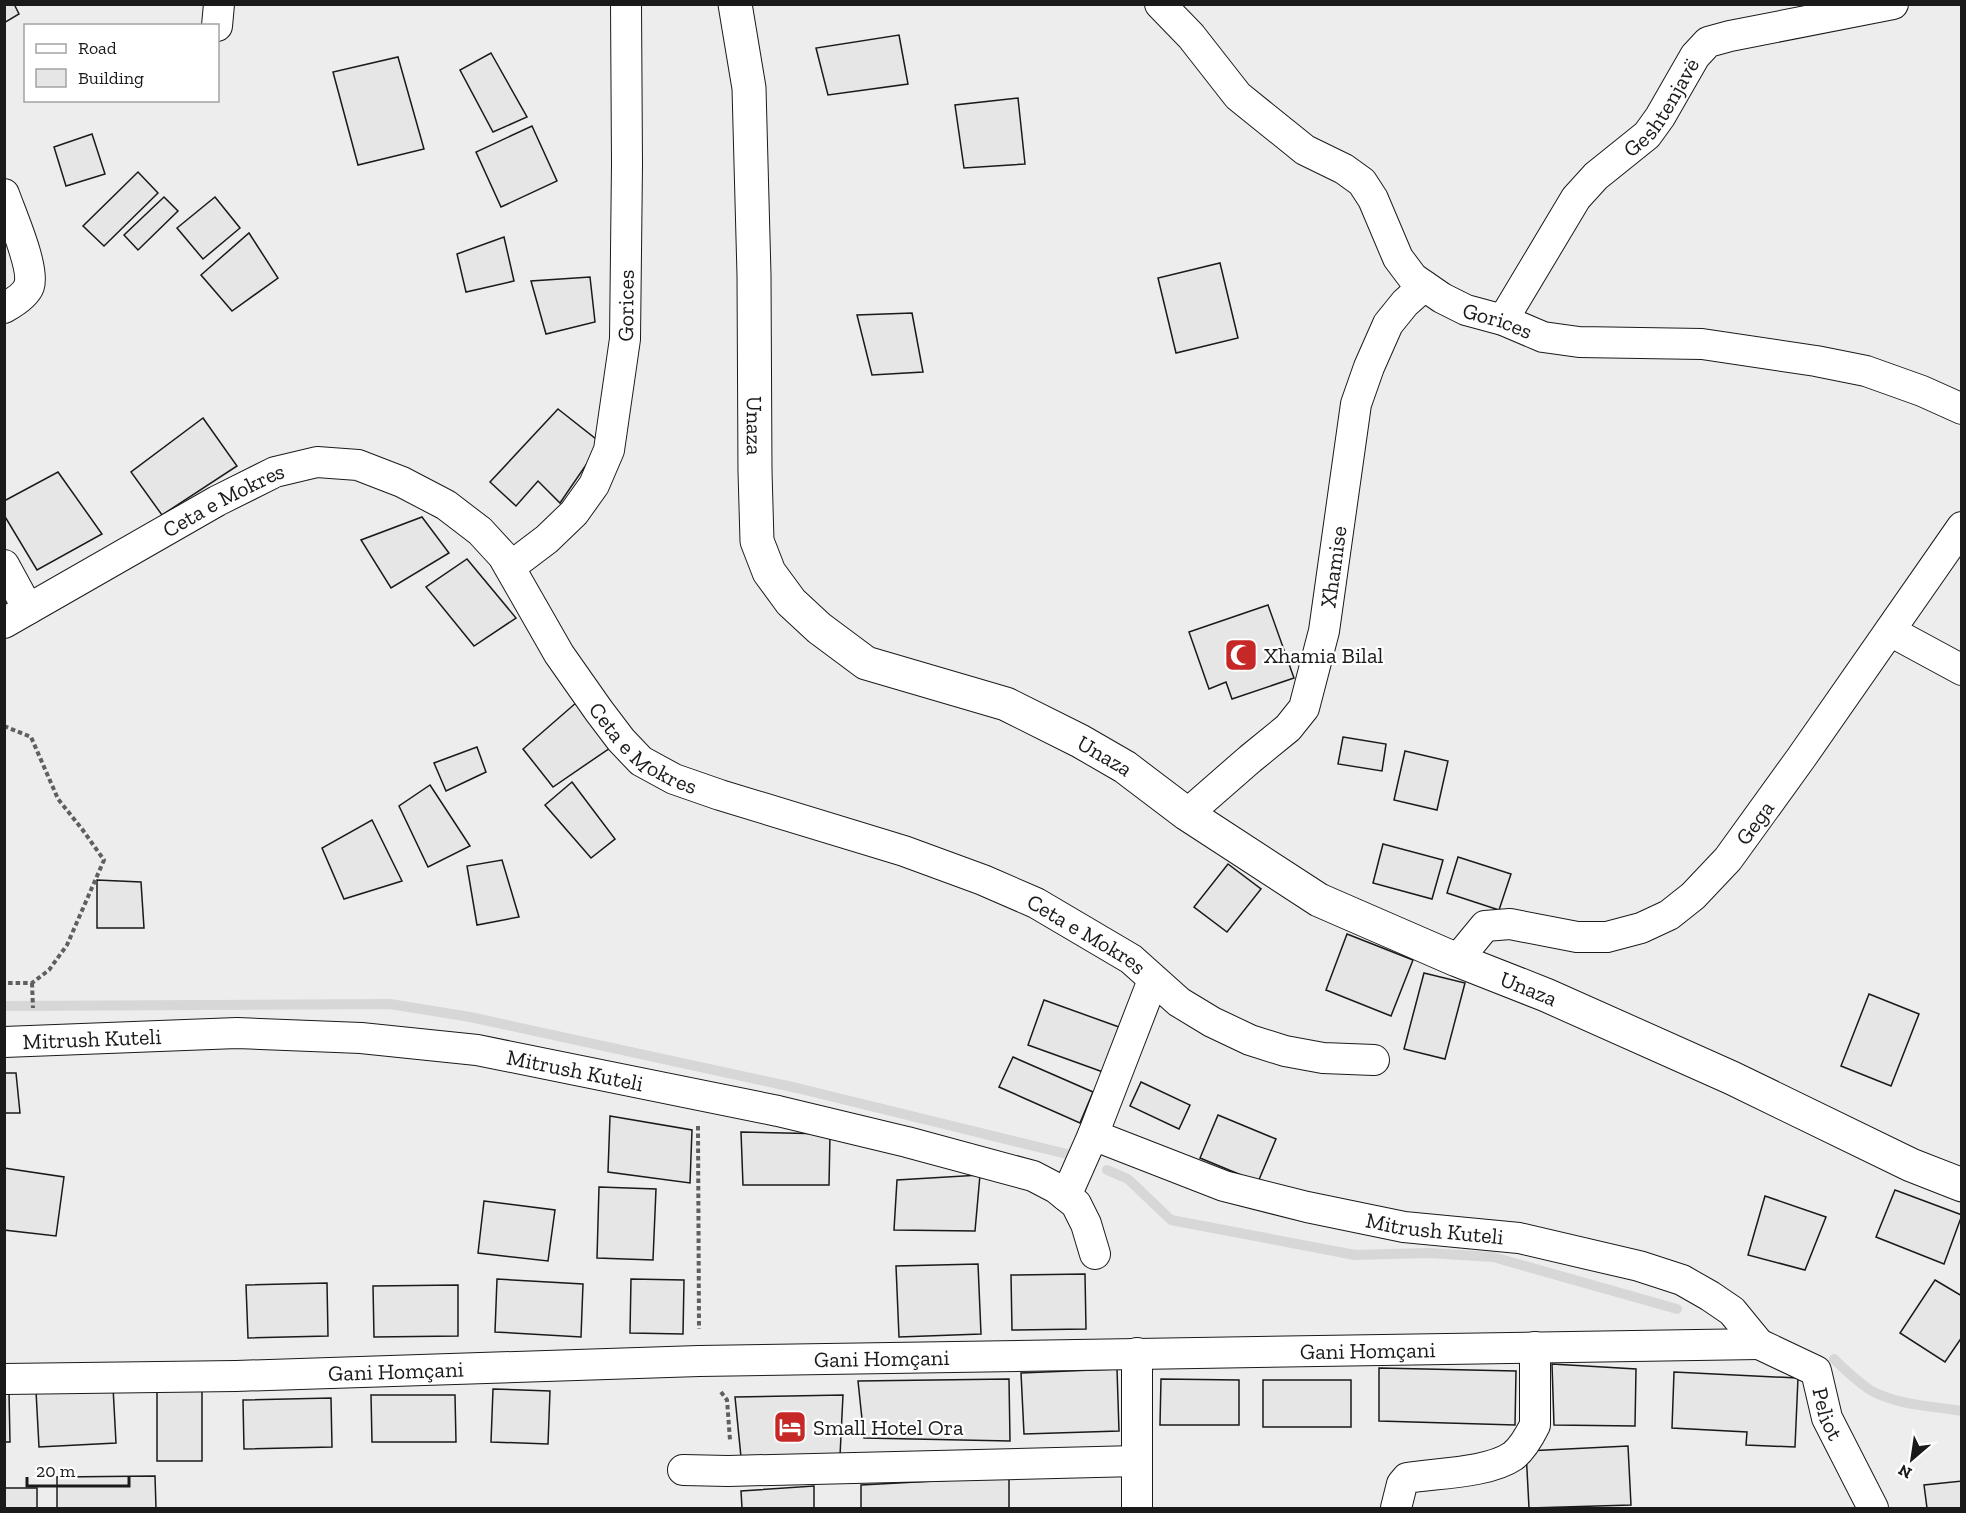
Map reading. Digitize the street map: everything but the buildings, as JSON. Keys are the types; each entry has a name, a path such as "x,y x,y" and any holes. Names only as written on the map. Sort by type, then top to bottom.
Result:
{"main road":[{"name":"Unaza","path":"735,4 749,99 754,275 757,541 769,572 791,602 819,628 866,663 1006,704 1080,741 1125,767 1187,814 1319,900 1457,960 1546,995 1732,1078 1911,1165 1962,1185"}],"street":[{"path":"217,24 219,4"},
{"name":"Gorices","path":"510,567 547,539 574,513 594,485 609,450 625,339 626,4"},
{"name":"Geshtenjavë","path":"1503,320 1576,198 1596,176 1647,135 1695,56 1708,42 1893,4"},
{"name":"Gorices","path":"1178,10 1191,36 1238,96 1305,150 1344,169 1362,182 1373,199 1398,258 1413,278 1442,298 1466,310 1503,320 1543,337 1579,342 1702,344 1866,371 1922,391 1962,409"},
{"path":"4,194 30,268 29,287 16,301 4,308"},
{"name":"Xhamise","path":"1187,814 1288,728 1304,708 1324,631 1356,404 1388,324 1405,303 1424,286"},
{"name":"Ceta e Mokres","path":"16,616 217,501 275,472 317,462 358,465 402,482 446,505 480,531 503,556 559,654 621,740 641,761 674,779 904,851 994,884 1036,903 1106,942 1131,959 1179,1002 1212,1022 1250,1040 1285,1051 1323,1058 1374,1060"},
{"name":"Gega","path":"1457,960 1485,926 1510,924 1577,937 1607,937 1641,928 1669,915 1693,896 1728,859 1959,536"},
{"path":"4,565 16,616"},
{"path":"1890,630 1962,670"},
{"path":"1066,1196 1093,1135 1153,980"},
{"name":"Mitrush Kuteli","path":"4,1042 237,1033 361,1038 477,1050 778,1111 1033,1176 1056,1188 1076,1204 1086,1224 1095,1254"},
{"name":"Mitrush Kuteli","path":"1093,1135 1224,1186 1307,1207 1404,1227 1519,1238 1639,1266 1682,1280 1710,1296 1732,1311 1759,1344"},
{"name":"Gani Homçani","path":"4,1379 236,1376 699,1361 1759,1344"},
{"name":"Peliot","path":"1759,1344 1816,1371 1827,1418 1874,1509"},
{"path":"1396,1509 1402,1485 1407,1478 1486,1467 1513,1455 1530,1435 1535,1425 1535,1347"},
{"path":"1137,1353 1137,1509"},
{"path":"683,1470 728,1471 1137,1461"}],"path":[{"path":"4,726 31,737 58,799 104,860 67,945 49,970 32,983 4,983"},
{"path":"32,983 32,994"},
{"path":"697,1095 699,1361 727,1400 730,1443 728,1471"}],"shaded area":[{"path":"5,5 1961,5 1961,1508 5,1508"}],"waterway":[{"path":"4,1006 390,1004 470,1017 797,1088 1071,1155"},
{"path":"1107,1170 1128,1179 1171,1220 1355,1255 1429,1253 1493,1257 1677,1309"},
{"path":"1834,1359 1860,1383 1880,1395 1915,1404 1962,1411"}],"place":[{"name":"Xhamia Bilal","path":"1241,655"},
{"name":"Small Hotel Ora","path":"790,1427"}]}
